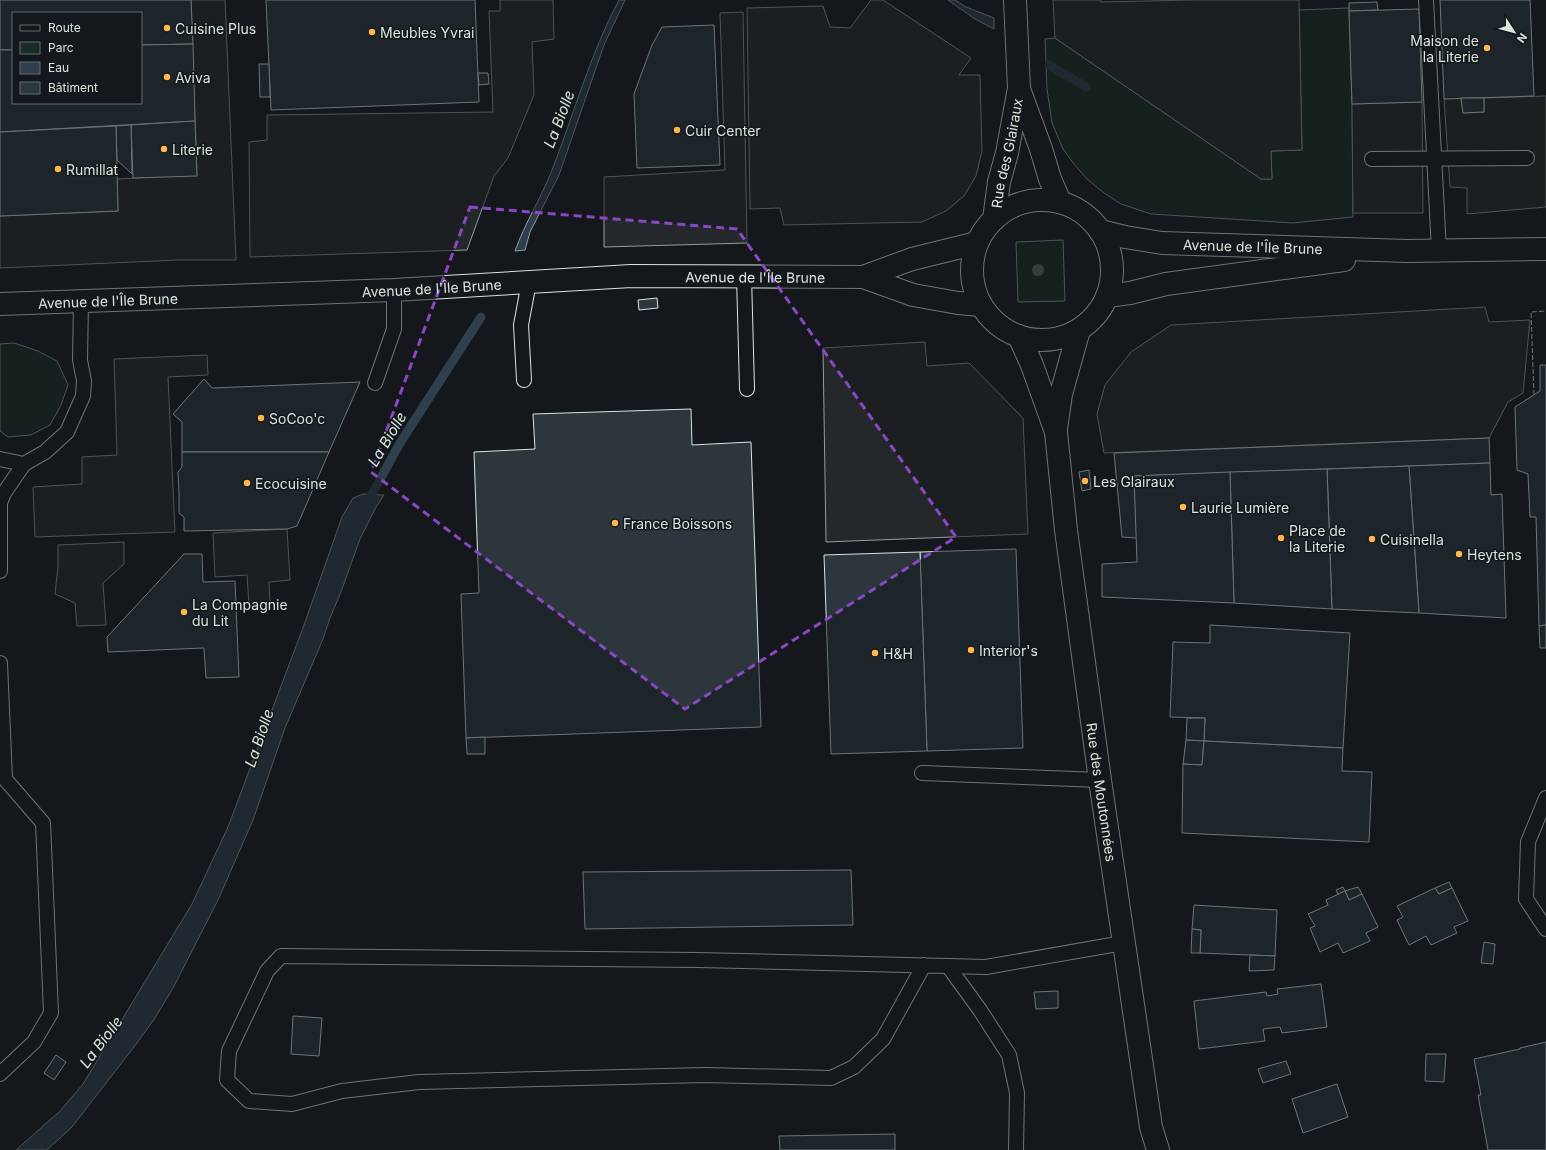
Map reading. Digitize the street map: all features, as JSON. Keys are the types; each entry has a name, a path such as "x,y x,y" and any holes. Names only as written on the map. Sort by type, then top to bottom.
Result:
{"street":[{"name":"Rue des Glairaux","path":"994,219 1019,88 1015,0"},
{"name":"Rue des Glairaux","path":"1019,88 1050,179 1060,202"},
{"path":"1037,200 1060,202 1075,208 1089,218 1100,231 1110,252 1112,274 1107,296 1100,310 1079,330 1060,338 1039,340 1019,336 1004,329 991,318 981,305 974,285 972,264 977,243 984,230 994,219 1014,206 1037,200"},
{"name":"Avenue de l'Île Brune","path":"1100,231 1162,243 1407,251 1546,249"},
{"name":"Avenue de l'Île Brune","path":"862,277 912,259 977,243"},
{"name":"Avenue de l'Île Brune","path":"1107,296 1130,293 1166,284 1407,251"},
{"name":"Avenue de l'Île Brune","path":"0,304 394,290 631,276 744,276 862,277 913,295 958,303 981,305"},
{"name":"Rue des Moutonnées","path":"1079,330 1061,394 1056,432 1066,530 1123,943 1151,1127 1158,1150"},
{"name":"Rue des Moutonnées","path":"1019,336 1032,365 1056,432"}],"lane":[{"path":"1426,0 1439,251"},
{"path":"1372,159 1527,158"},
{"path":"744,276 747,389"},
{"path":"524,380 521,325 529,282"},
{"path":"375,383 394,329 394,290"},
{"path":"0,571 0,503 4,493 24,464 45,452 66,432 83,396 84,381 80,360 81,301"},
{"path":"0,458 24,464"},
{"path":"0,663 5,779 43,823 51,1013 34,1042 0,1074"},
{"path":"922,773 1100,780"},
{"path":"1546,798 1528,842 1526,900 1546,929"},
{"path":"924,965 883,1039 854,1067 831,1078 706,1075 419,1082 342,1091 292,1104 249,1101 227,1080 229,1051 267,971 281,956 698,960 924,965 986,967 1123,943"},
{"path":"948,966 980,1010 1009,1055 1017,1093 1016,1150"}],"highlighted area":[{"path":"470,207 737,229 956,537 685,709 371,472"}],"green space":[{"path":"1349,8 1353,217 1293,223 1151,214 1121,204 1104,193 1087,179 1063,149 1052,123 1047,89 1045,39 1055,38 1261,179 1272,179 1271,151 1302,150 1299,10"},
{"path":"1063,240 1065,301 1018,302 1016,242"},
{"path":"14,343 38,351 57,361 68,385 61,405 50,425 31,435 8,437 0,431 0,344"}],"shaded area":[{"path":"191,0 225,0 236,260 178,260 0,268 0,216 118,211 117,179 197,175"},
{"path":"500,0 553,0 554,39 532,42 534,95 508,158 494,176 467,250 250,257 249,142 267,140 267,115 493,112 489,11 500,11"},
{"path":"871,0 883,0 971,58 959,75 980,75 982,151 976,176 964,196 946,211 922,222 784,225 780,208 750,209 747,8 823,6 830,27 850,28"},
{"path":"1053,0 1100,0 1101,2 1299,0 1302,150 1271,151 1272,179 1261,179 1055,38"},
{"path":"743,12 747,243 604,247 604,177 725,170 720,13"},
{"path":"1546,96 1546,207 1467,214 1467,188 1450,187 1444,99 1461,98 1463,113 1484,112 1484,98"},
{"path":"1422,102 1423,213 1353,213 1352,104"},
{"path":"1485,307 1489,322 1530,320 1523,393 1508,402 1489,438 1104,453 1097,414 1105,385 1131,352 1171,325"},
{"path":"925,342 927,366 969,363 1023,418 1028,534 826,542 823,348"},
{"path":"207,355 208,375 168,377 175,532 35,537 33,487 82,484 82,457 117,455 114,359"},
{"path":"287,529 290,580 269,582 270,604 249,605 247,575 215,577 213,533"},
{"path":"124,542 124,564 103,583 106,625 77,626 75,603 55,594 58,566 58,545"}],"water":[{"path":"619,0 625,0 604,45 559,175 530,232 525,250 515,251 523,230 552,170 599,41"},
{"path":"948,0 955,0 966,7 994,18 994,29 975,19"},
{"path":"363,494 384,495 376,507 360,539 323,639 285,728 253,820 218,900 173,988 155,1018 137,1043 72,1127 47,1150 16,1150 60,1111 83,1084 192,904 228,827 304,625 342,517 353,498"}],"building":[{"name":"Cuisine Plus","path":"0,0 191,0 193,44 142,45 142,12 12,12 12,50 0,50"},
{"name":"Meubles Yvrai","path":"266,0 475,0 479,102 271,110"},
{"name":"Maison de la Literie","path":"1440,0 1530,0 1534,96 1444,99"},
{"path":"1377,2 1378,10 1349,11 1349,3"},
{"path":"1419,9 1422,102 1352,104 1349,11"},
{"name":"Cuir Center","path":"714,25 720,165 637,168 634,94 652,45 662,27"},
{"name":"Aviva","path":"193,44 195,121 0,132 0,50 12,50 12,104 142,104 142,45"},
{"path":"259,64 269,64 270,97 260,97"},
{"path":"478,73 488,73 489,84 479,85"},
{"path":"1461,98 1484,98 1484,112 1463,113"},
{"name":"Literie","path":"195,121 197,176 133,178 131,125"},
{"path":"131,125 132,174 117,160 116,126"},
{"name":"Rumillat","path":"116,126 118,211 0,216 0,132"},
{"path":"657,298 658,308 639,310 638,300"},
{"path":"1540,365 1546,365 1546,625 1539,626 1536,517 1530,517 1528,474 1517,470 1515,407 1540,391"},
{"name":"SoCoo'c","path":"204,379 212,388 360,382 329,452 182,452 182,422 173,414"},
{"name":"France Boissons","path":"691,409 692,445 751,442 761,727 466,738 461,594 479,593 474,452 535,449 533,414"},
{"path":"1489,438 1490,463 1134,476 1137,538 1122,537 1114,453"},
{"name":"Ecocuisine","path":"182,452 329,452 297,526 287,529 184,531 184,517 179,513 178,472 182,467"},
{"name":"Heytens","path":"1490,463 1491,495 1502,494 1506,618 1419,613 1409,466"},
{"name":"Cuisinella","path":"1409,466 1419,613 1332,609 1327,469"},
{"name":"Place de la Literie","path":"1327,469 1332,609 1234,603 1230,472"},
{"name":"Les Glairaux","path":"1089,470 1091,489 1082,491 1079,472"},
{"name":"Laurie Lumière","path":"1230,472 1234,603 1102,597 1102,564 1137,562 1134,476"},
{"name":"Interior's","path":"1016,549 1023,748 927,751 920,552"},
{"name":"H&H","path":"920,552 927,751 831,754 824,555"},
{"name":"La Compagnie du Lit","path":"184,554 202,554 203,582 235,581 239,677 206,678 204,648 108,652 107,637"},
{"path":"1210,625 1350,633 1343,748 1204,741 1205,718 1170,717 1173,642 1210,643"},
{"path":"1546,625 1546,648 1540,648 1539,626"},
{"path":"1187,718 1205,718 1204,741 1186,740"},
{"path":"485,737 485,754 467,754 466,738"},
{"path":"1186,740 1204,741 1202,765 1183,764"},
{"path":"1204,741 1343,748 1342,771 1372,772 1369,842 1182,833 1183,764 1202,765"},
{"path":"851,870 853,925 585,929 583,872"},
{"path":"1449,882 1452,888 1439,894 1435,888"},
{"path":"1343,887 1345,891 1338,894 1336,890"},
{"path":"1358,887 1362,894 1349,900 1345,891"},
{"path":"1435,888 1439,894 1452,888 1468,921 1454,927 1457,933 1431,945 1426,936 1409,945 1397,920 1403,917 1397,906"},
{"path":"1345,891 1349,900 1362,894 1378,927 1366,933 1370,941 1343,953 1338,943 1320,952 1310,928 1315,926 1308,914 1328,905 1326,900"},
{"path":"1194,905 1277,910 1275,956 1200,953 1201,930 1192,929"},
{"path":"1192,929 1201,930 1200,953 1191,953"},
{"path":"1484,942 1495,944 1493,964 1481,963"},
{"path":"1250,955 1275,956 1274,970 1249,971"},
{"path":"1321,984 1327,1027 1282,1033 1280,1027 1263,1029 1265,1041 1199,1049 1194,1001 1266,992 1267,996 1278,994 1277,989"},
{"path":"1058,991 1058,1008 1036,1009 1034,992"},
{"path":"293,1016 322,1018 319,1056 291,1054"},
{"path":"1546,1042 1546,1150 1488,1150 1478,1095 1481,1095 1474,1059"},
{"path":"1426,1054 1446,1054 1444,1082 1425,1081"},
{"path":"56,1055 66,1062 54,1080 44,1073"},
{"path":"1286,1061 1291,1074 1263,1083 1258,1069"},
{"path":"1337,1084 1348,1117 1303,1133 1292,1099"},
{"path":"895,1134 895,1150 780,1150 779,1136"}],"waterway":[{"name":"La Biolle","path":"1049,65 1086,87"},
{"name":"La Biolle","path":"366,505 400,443 481,317"}],"fence":[{"path":"1534,395 1531,312 1546,311"}],"place":[{"name":"Cuisine Plus","path":"167,28"},
{"name":"Meubles Yvrai","path":"372,32"},
{"name":"Maison de la Literie","path":"1487,48"},
{"name":"Aviva","path":"167,77"},
{"name":"Cuir Center","path":"677,130"},
{"name":"Literie","path":"164,149"},
{"name":"Rumillat","path":"58,169"},
{"name":"SoCoo'c","path":"261,418"},
{"name":"Les Glairaux","path":"1085,481"},
{"name":"Ecocuisine","path":"247,483"},
{"name":"Laurie Lumière","path":"1183,507"},
{"name":"France Boissons","path":"615,523"},
{"name":"Place de la Literie","path":"1281,538"},
{"name":"Cuisinella","path":"1372,539"},
{"name":"Heytens","path":"1459,554"},
{"name":"La Compagnie du Lit","path":"184,612"},
{"name":"Interior's","path":"971,650"},
{"name":"H&H","path":"875,653"}]}
